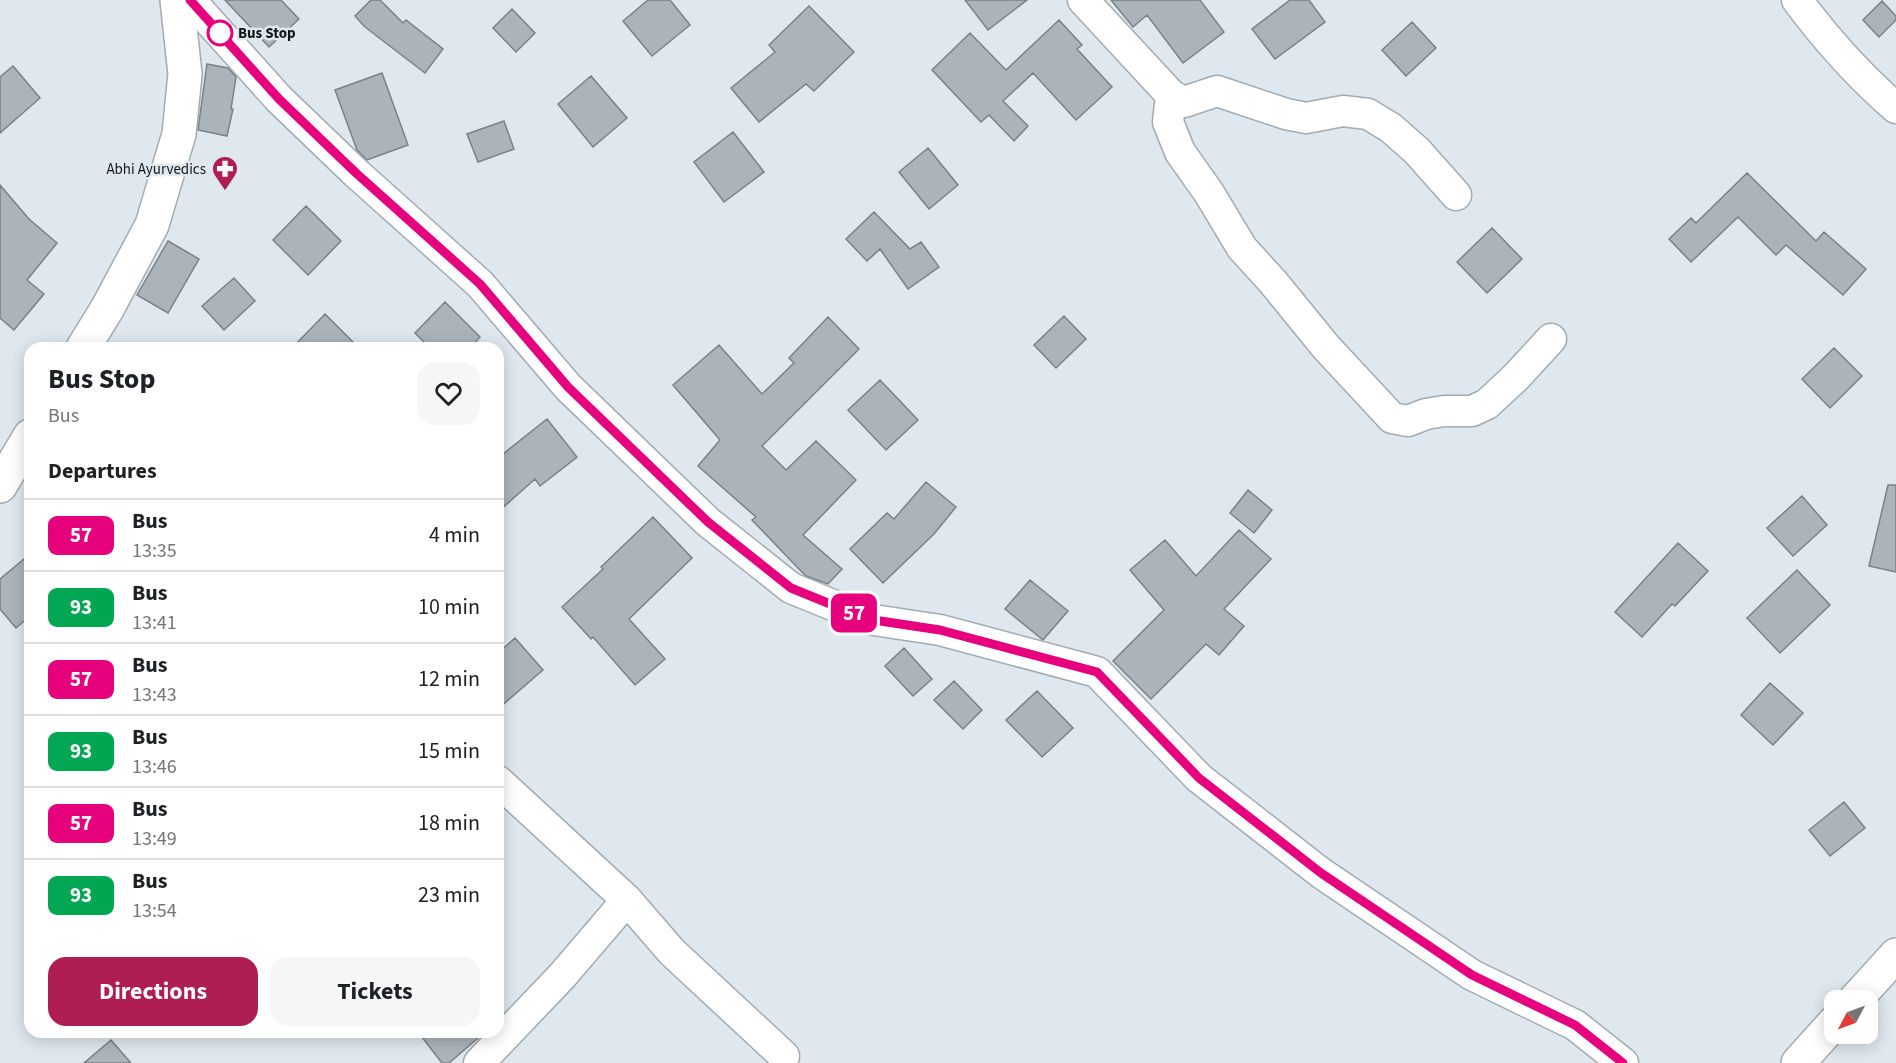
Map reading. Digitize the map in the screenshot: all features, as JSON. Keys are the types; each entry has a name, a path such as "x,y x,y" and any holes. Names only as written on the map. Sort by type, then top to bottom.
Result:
{"main road":[{"path":"87,342 152,225 179,134 184,74 177,0"},
{"path":"0,486 24,445"},
{"path":"1864,990 1896,955"},
{"path":"1798,1063 1824,1034"}],"street":[{"path":"190,0 287,107 356,173 480,284 568,387 708,522 791,588 867,619 940,630 1097,672 1199,778 1321,873 1472,975 1575,1025 1623,1063"},
{"path":"1083,0 1172,95 1184,102 1217,91 1286,114 1306,118 1343,111 1368,114 1391,128 1417,151 1456,195"},
{"path":"1797,0 1819,29 1871,87 1896,108"},
{"path":"1172,95 1168,122 1180,152 1209,193 1242,248 1326,347 1392,418 1408,422 1426,414 1444,411 1472,411 1487,404 1551,339"},
{"path":"504,787 627,900 672,952 784,1056"},
{"path":"504,1037 562,976 627,900"},
{"path":"479,1063 503,1038"}],"building":[{"path":"225,0 281,0 299,19 269,47"},
{"path":"371,0 380,0 403,23 406,20 443,49 425,73 365,27 355,16"},
{"path":"648,0 670,0 690,25 652,56 623,21"},
{"path":"965,0 1027,0 988,30"},
{"path":"1111,0 1200,0 1224,32 1183,63 1147,15 1133,27"},
{"path":"1290,0 1309,0 1325,22 1275,59 1252,29"},
{"path":"1882,1 1896,16 1896,20 1879,37 1863,20"},
{"path":"809,6 854,52 814,91 806,84 759,122 731,88 775,52 769,45"},
{"path":"512,9 535,33 516,52 493,28"},
{"path":"1059,20 1082,45 1077,49 1112,87 1076,120 1033,73 1003,101 1028,126 1014,141 989,115 981,122 932,70 970,33 1006,70"},
{"path":"1412,22 1436,48 1406,76 1382,50"},
{"path":"207,64 228,68 236,77 231,109 233,109 227,136 198,130"},
{"path":"13,66 40,98 0,133 0,77"},
{"path":"382,73 408,145 367,160 357,150 335,90"},
{"path":"591,76 627,118 593,147 558,104"},
{"path":"504,121 514,149 478,162 467,134"},
{"path":"733,132 764,172 724,202 694,162"},
{"path":"928,148 958,185 929,209 899,172"},
{"path":"1747,173 1816,241 1824,232 1866,269 1843,295 1786,245 1776,255 1738,217 1691,262 1669,239 1691,218 1696,223"},
{"path":"0,185 29,219 57,243 27,280 44,294 14,330 0,318"},
{"path":"306,206 341,241 308,275 273,240"},
{"path":"874,212 910,249 921,242 939,267 908,289 880,249 867,261 846,239"},
{"path":"1492,228 1522,259 1487,293 1457,262"},
{"path":"168,241 199,259 168,313 137,295"},
{"path":"234,278 255,301 224,330 202,306"},
{"path":"445,302 480,337 475,342 424,342 415,333"},
{"path":"325,314 353,342 298,342"},
{"path":"1064,316 1086,339 1056,368 1034,345"},
{"path":"828,317 859,349 762,446 786,470 816,441 856,480 803,535 842,569 828,584 806,576 752,520 756,517 698,466 720,440 673,385 719,345 762,394 794,363 789,358"},
{"path":"1834,348 1862,376 1830,408 1802,379"},
{"path":"880,380 918,420 886,450 848,410"},
{"path":"547,419 577,457 540,486 535,479 504,507 504,453"},
{"path":"926,482 956,507 934,534 883,583 850,549 887,513 894,519"},
{"path":"1888,485 1896,485 1896,572 1869,566"},
{"path":"1248,490 1272,510 1254,533 1230,513"},
{"path":"1802,496 1827,525 1793,556 1767,528"},
{"path":"653,517 692,558 629,619 665,659 635,685 593,637 591,639 562,607 603,569 601,567"},
{"path":"1239,530 1271,559 1224,609 1244,626 1219,655 1206,644 1151,699 1113,661 1164,610 1130,570 1165,540 1196,576"},
{"path":"1678,543 1708,571 1675,606 1672,604 1642,637 1615,612"},
{"path":"24,559 24,621 16,628 0,609 0,579"},
{"path":"1797,570 1830,605 1780,653 1747,618"},
{"path":"1030,580 1068,611 1043,640 1005,609"},
{"path":"515,638 543,670 504,704 504,648"},
{"path":"904,648 932,679 913,696 885,666"},
{"path":"954,681 982,710 963,729 934,700"},
{"path":"1770,683 1803,713 1773,745 1741,715"},
{"path":"1037,691 1073,728 1042,757 1006,720"},
{"path":"1844,802 1865,828 1830,856 1809,830"},
{"path":"423,1038 478,1038 449,1063 442,1063"},
{"path":"111,1040 131,1063 84,1063"}],"bus line":[{"name":"57","path":"190,0 279,99 356,173 480,284 568,387 708,522 791,588 867,619 940,630 1097,672 1199,778 1321,873 1472,975 1575,1025 1623,1063"}],"place":[{"name":"Bus Stop","path":"220,33"},
{"name":"Abhi Ayurvedics","path":"225,192"}]}
